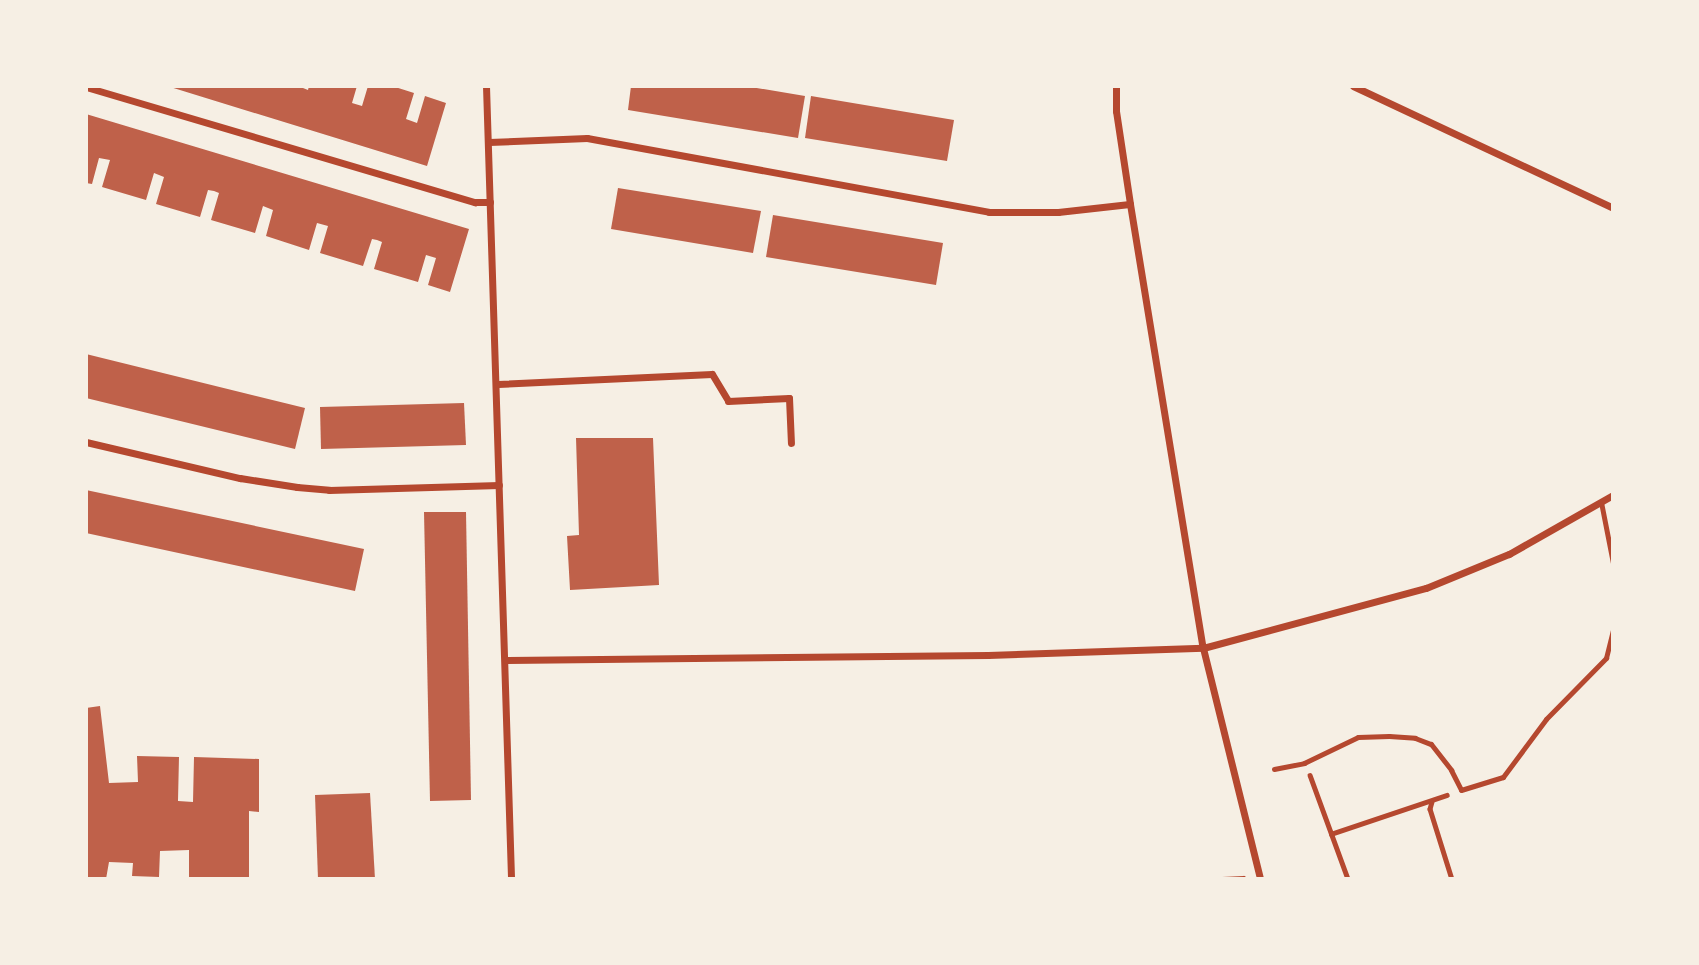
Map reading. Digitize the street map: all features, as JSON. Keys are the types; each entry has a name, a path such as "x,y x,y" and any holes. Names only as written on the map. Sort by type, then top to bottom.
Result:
{"street":[{"path":"486,86 498,384 511,879"},
{"path":"1116,86 1116,111 1130,204 1203,648 1260,879"},
{"path":"1353,86 1613,208"},
{"path":"86,88 475,202 490,202"},
{"path":"489,142 587,138 989,212 1058,212 1130,204"},
{"path":"498,384 712,374 728,401 789,398 791,443"},
{"path":"86,442 240,478 297,487 329,490 499,485"},
{"path":"506,660 988,655 1203,648 1426,588 1509,554 1613,495"}],"lane":[{"path":"1601,502 1613,563"},
{"path":"1274,769 1304,763 1358,737 1415,738 1431,744 1451,770 1461,790 1503,777 1546,719 1606,658 1613,629"}],"path":[{"path":"1304,763 1348,879"},
{"path":"1331,834 1461,790"},
{"path":"1432,802 1430,809 1452,879"}],"building":[{"path":"167,86 298,86 308,90 309,86 357,86 352,103 362,106 368,86 392,86 414,93 406,119 417,123 425,96 446,103 427,166"},
{"path":"631,86 745,86 805,96 798,138 628,110"},
{"path":"811,96 954,120 947,161 805,138"},
{"path":"86,114 469,229 450,292 428,285 436,258 426,255 418,282 374,269 382,242 377,240 372,239 363,266 320,253 328,226 317,223 309,250 266,236 273,210 263,206 255,233 211,220 219,193 214,191 208,190 200,217 156,204 164,177 154,173 146,200 102,187 110,160 99,158 92,184 86,183"},
{"path":"618,188 761,211 753,253 611,229"},
{"path":"773,215 943,243 936,285 766,257"},
{"path":"86,354 305,408 295,449 86,398"},
{"path":"464,403 466,445 321,449 320,407"},
{"path":"576,438 653,438 659,585 570,590 567,536 579,535"},
{"path":"86,490 364,549 355,591 86,533"},
{"path":"424,512 466,512 471,800 430,801"},
{"path":"100,706 109,783 138,782 137,756 179,757 178,801 193,802 194,757 259,759 259,812 249,811 249,879 189,879 189,850 160,851 159,877 132,876 133,863 109,862 106,879 86,879 86,708"},
{"path":"370,793 375,879 318,879 315,795"}]}
